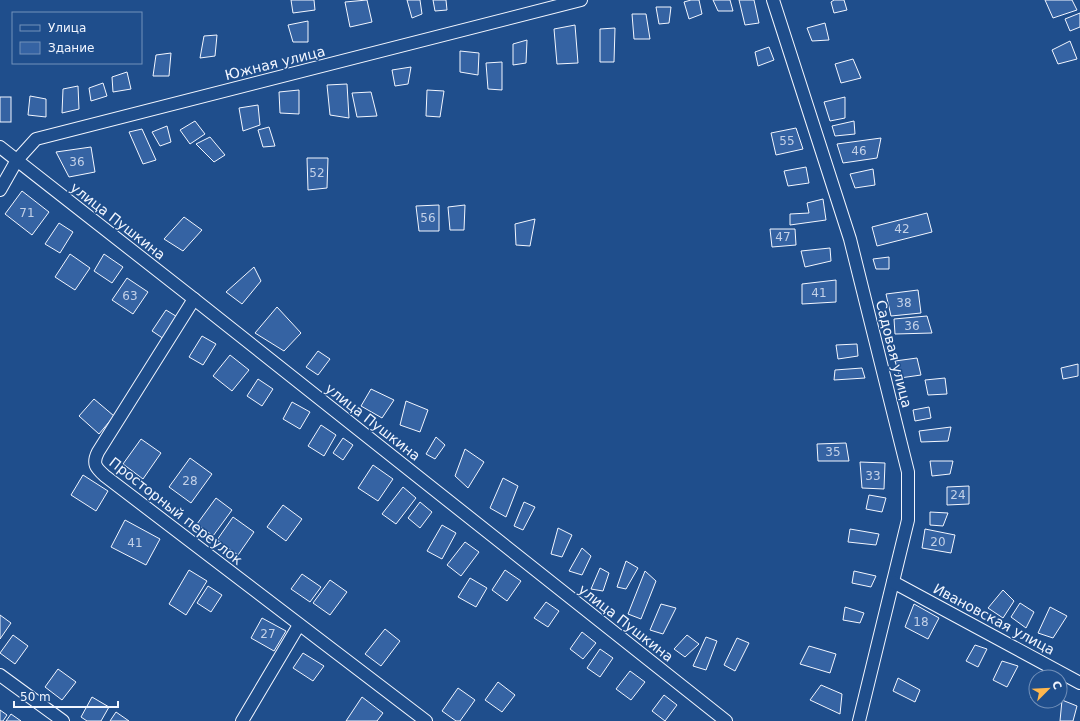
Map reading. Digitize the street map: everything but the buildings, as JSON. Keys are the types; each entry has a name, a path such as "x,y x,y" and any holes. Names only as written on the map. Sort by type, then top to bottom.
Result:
{"street":[{"name":"Южная улица","path":"0,190 17,160 36,139 581,0"},
{"name":"Садовая улица","path":"773,0 850,239 908,472 908,520 859,721"},
{"name":"улица Пушкина","path":"0,147 726,721"},
{"name":"Просторный переулок","path":"194,299 98,452 95,459 96,468 300,626 426,721"},
{"name":"Ивановская улица","path":"893,582 1080,683"},
{"path":"242,721 300,626"},
{"path":"0,675 63,721"}]}
